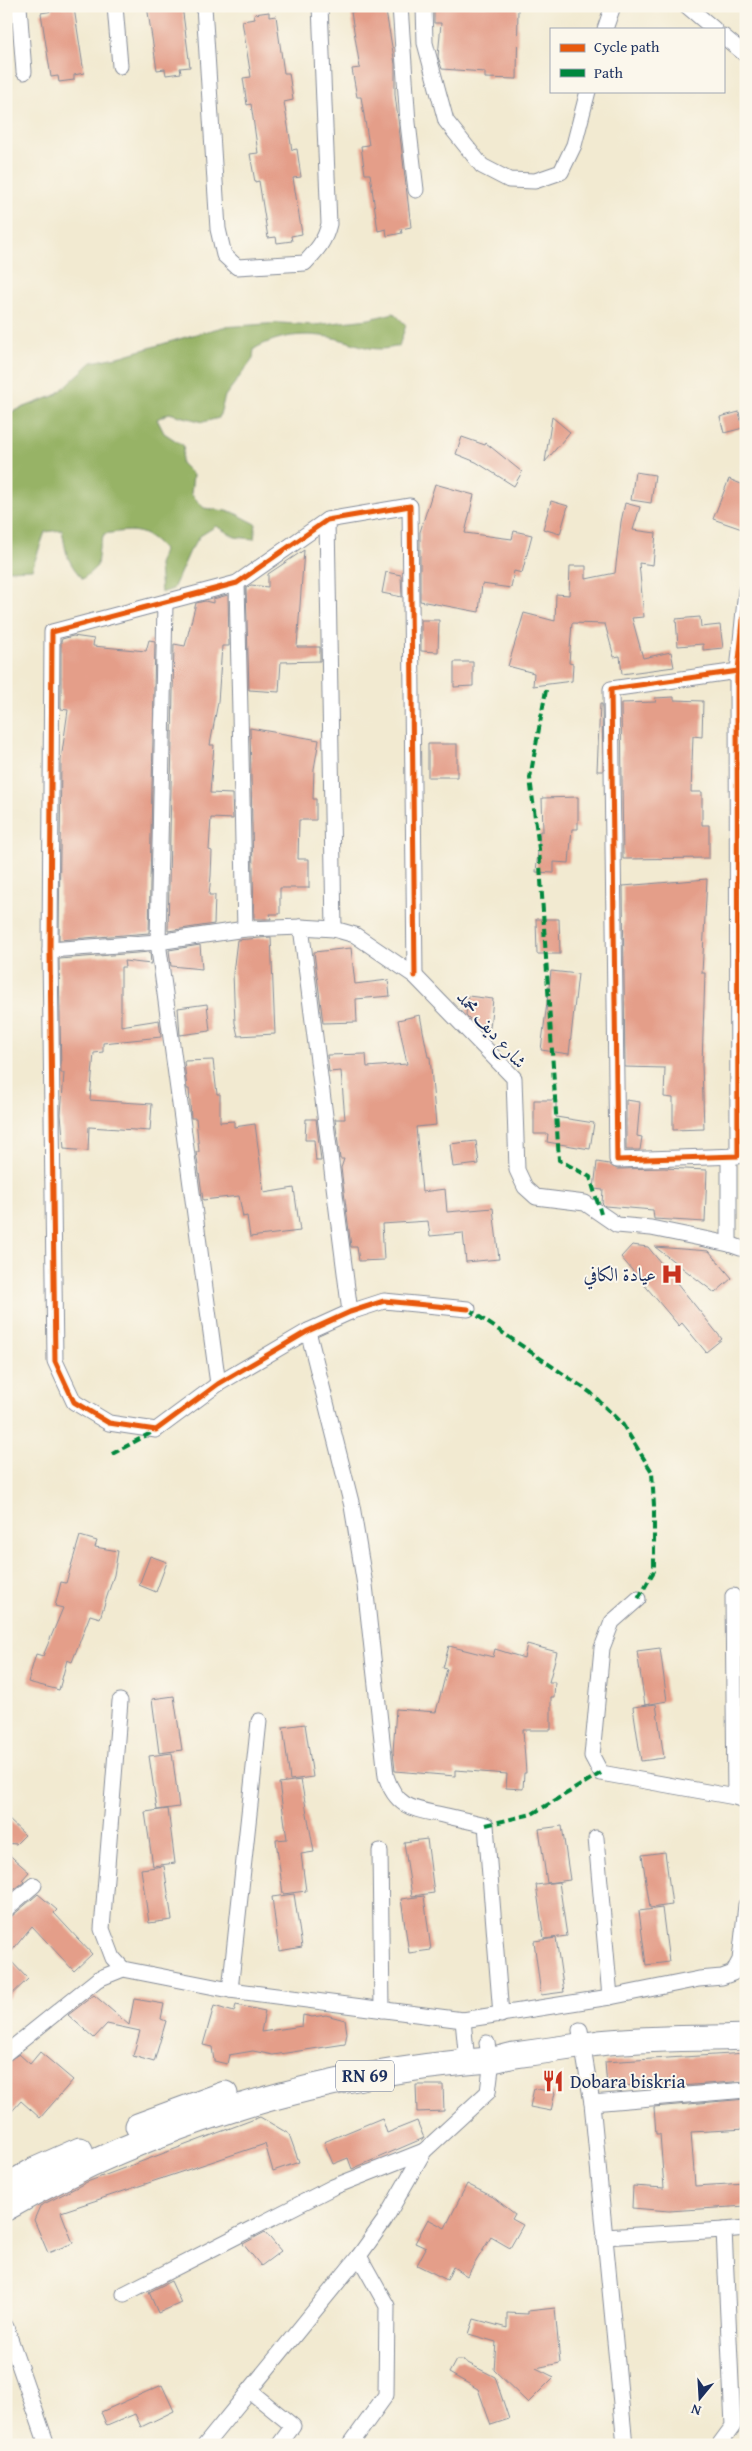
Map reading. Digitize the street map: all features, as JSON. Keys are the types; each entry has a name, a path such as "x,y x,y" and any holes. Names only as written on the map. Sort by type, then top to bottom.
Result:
{"main road":[{"name":"RN 69","path":"582,2038 594,2028 746,2021"},
{"name":"RN 69","path":"6,2187 35,2170 182,2109 250,2086 318,2069 477,2053 582,2038 598,2043 746,2037"},
{"name":"RN 69","path":"6,2208 75,2170 112,2154 255,2101 324,2084 477,2053"}],"street":[{"path":"18,6 24,72"},
{"path":"114,6 120,66"},
{"path":"204,6 218,229 224,255 237,267 305,263 320,247 327,232 329,224 320,6"},
{"path":"400,6 408,123 416,190"},
{"path":"424,6 425,43 446,121 482,166 509,180 535,181 561,172 574,145 588,92"},
{"path":"605,28 613,6"},
{"path":"687,6 713,28"},
{"path":"724,37 746,55"},
{"path":"415,976 410,506 327,520 237,583 165,604 52,632 50,950 55,1361 74,1402 110,1423 156,1430 218,1384 308,1331 350,1312 384,1301 468,1309"},
{"path":"327,520 334,929"},
{"path":"237,583 245,929"},
{"path":"742,670 611,689 617,1160 738,1156 742,670 746,590"},
{"path":"165,604 158,942 218,1384"},
{"path":"301,927 350,1312"},
{"name":"شارع ديف محمد","path":"50,950 158,942 245,929 301,927 334,929 355,935 415,976 514,1078 517,1170 526,1186 536,1197 585,1203 617,1225 651,1228 729,1244 746,1250"},
{"path":"729,1157 729,1244"},
{"path":"308,1331 352,1506 365,1585 386,1776 391,1791 404,1804 422,1812 486,1825 501,2015"},
{"path":"638,1599 612,1622 602,1648 592,1756 601,1774 740,1799 733,1596"},
{"path":"120,1701 102,1929 114,1958 123,1969"},
{"path":"230,1990 259,1721"},
{"path":"596,1838 610,1997"},
{"path":"380,1851 382,2010"},
{"path":"6,1909 34,1885"},
{"path":"6,2053 98,1980 123,1969 230,1990 463,2020 610,1997 699,1979 722,1977 733,1973 740,1960 746,1905"},
{"path":"206,2445 359,2256 384,2221 424,2151 488,2092 491,2080 463,2020"},
{"path":"582,2038 592,2103 625,2445"},
{"path":"592,2103 746,2090"},
{"path":"124,2294 333,2187 424,2151"},
{"path":"604,2237 746,2228"},
{"path":"719,2445 733,2426 738,2388 724,2230"},
{"path":"350,2445 386,2395 387,2306 359,2256"},
{"path":"6,2328 47,2445"},
{"path":"250,2391 293,2426 279,2445"}],"green space":[{"path":"394,313 406,325 399,346 376,349 331,337 308,335 275,340 254,349 253,359 225,396 219,418 203,422 169,413 157,419 164,433 184,446 181,463 193,475 191,494 204,508 233,512 256,524 254,539 235,537 216,526 200,536 190,551 173,589 161,593 159,565 163,549 150,537 130,531 104,534 99,548 97,566 83,579 73,567 68,556 62,530 45,532 32,569 6,570 6,414 56,395 92,362 122,356 196,334 223,327 280,323 314,325 369,319"}],"building":[{"path":"52,6 74,8 84,73 74,75 74,80 59,82 58,76 51,77 41,13 53,11"},
{"path":"147,6 182,6 190,67 180,68 181,73 166,75 165,69 157,70"},
{"path":"363,6 385,6 395,64 395,94 411,227 401,229 402,233 387,236 386,229 378,231 370,174 365,174 361,146 369,145 361,97 357,97 352,69 360,68 351,12 363,10"},
{"path":"434,6 518,6 517,79 485,78 485,72 442,69 438,57 441,23 434,23"},
{"path":"269,12 269,17 276,16 284,73 289,73 293,100 284,102 292,150 297,149 301,177 293,178 302,234 291,236 292,241 277,243 276,237 268,238 259,181 255,182 250,154 258,153 251,104 247,105 243,78 251,77 242,21 255,19 254,14"},
{"path":"739,412 743,428 724,433 720,417"},
{"path":"552,417 570,432 545,462"},
{"path":"462,437 485,445 486,443 522,472 514,486 476,462 456,454"},
{"path":"635,472 655,475 651,503 631,500"},
{"path":"729,479 746,486 746,517 742,529 713,519"},
{"path":"435,484 474,495 465,533 512,539 514,531 532,535 522,573 514,571 511,588 482,584 479,612 420,601 420,532"},
{"path":"551,501 568,506 560,534 543,529"},
{"path":"625,503 640,507 633,530 656,533 653,565 639,563 644,617 632,618 643,658 671,652 674,667 622,674 620,656 614,657 605,624 572,623 569,663 573,664 572,681 533,686 534,673 508,666 524,613 555,621 556,594 569,595 570,566 586,566 586,579 615,573"},
{"path":"304,550 297,647 320,647 320,661 281,662 279,692 249,690 246,588 251,585 268,587 268,574"},
{"path":"386,572 401,575 402,597 382,593"},
{"path":"228,595 229,646 222,646 218,702 210,745 214,745 210,793 232,794 233,819 211,818 209,850 212,851 209,895 215,895 214,924 168,931 174,644 185,646 196,603 205,601 213,603 213,599"},
{"path":"700,617 701,627 720,625 723,648 703,650 703,644 678,646 676,619"},
{"path":"421,620 439,620 438,652 421,651"},
{"path":"73,636 94,639 93,646 146,651 149,640 155,641 149,933 59,940 61,760 68,710 61,709 61,641"},
{"path":"454,662 473,662 473,686 454,687"},
{"path":"674,697 674,700 703,701 702,737 693,736 691,792 702,792 702,825 709,825 709,858 623,859 621,703 656,702 655,698"},
{"path":"600,704 602,704 603,771 597,771"},
{"path":"250,728 319,740 314,769 313,799 316,799 316,820 299,820 298,859 309,859 309,888 280,888 280,914 270,914 271,919 254,919"},
{"path":"428,744 457,744 457,777 428,777"},
{"path":"578,797 578,829 572,829 569,863 554,862 554,873 536,872 540,831 543,831 542,798"},
{"path":"707,879 702,973 705,973 702,1065 704,1129 673,1130 673,1098 664,1097 665,1068 625,1067 623,886"},
{"path":"536,919 559,919 560,954 537,954"},
{"path":"271,937 275,1034 238,1036 235,1023 233,973 237,940"},
{"path":"200,945 202,969 171,966 169,950"},
{"path":"351,948 355,984 388,980 390,996 356,999 357,1022 323,1023 314,952"},
{"path":"150,952 151,964 124,961 125,967 121,967 121,1026 159,1020 161,1037 103,1043 103,1052 94,1053 90,1100 152,1104 150,1131 89,1127 88,1151 64,1149 61,1114 64,1073 61,1073 59,959"},
{"path":"551,971 578,974 569,1054 541,1050"},
{"path":"468,996 493,999 490,1028 478,1027 466,1015"},
{"path":"207,1004 210,1031 180,1035 178,1008"},
{"path":"420,1015 428,1057 430,1057 436,1125 416,1127 422,1192 445,1189 447,1212 493,1208 499,1259 466,1262 463,1233 430,1236 428,1221 382,1224 384,1260 359,1261 357,1247 351,1247 341,1168 344,1159 340,1159 335,1119 345,1119 341,1071 329,1072 327,1055 366,1054 367,1067 407,1064 398,1020"},
{"path":"213,1060 217,1094 220,1094 220,1122 234,1121 234,1127 255,1124 264,1193 294,1188 300,1231 250,1237 247,1216 243,1217 239,1196 203,1200 196,1152 199,1152 196,1118 191,1118 189,1089 187,1089 184,1061"},
{"path":"534,1100 556,1100 556,1117 594,1123 590,1149 547,1142 548,1134 534,1134"},
{"path":"626,1100 640,1102 637,1136 642,1137 640,1150 626,1150"},
{"path":"306,1119 316,1119 321,1161 316,1161 314,1140 305,1140"},
{"path":"476,1141 479,1164 453,1167 450,1144"},
{"path":"597,1162 609,1164 617,1169 664,1168 707,1170 705,1222 654,1219 653,1210 605,1206 602,1203 603,1190 594,1189"},
{"path":"632,1245 648,1247 722,1339 706,1352 682,1323 679,1326 621,1257"},
{"path":"655,1247 709,1251 732,1278 715,1293"},
{"path":"80,1536 97,1541 95,1547 118,1551 114,1575 100,1618 90,1615 72,1662 67,1660 59,1690 28,1682 36,1654 43,1656 63,1608 55,1606 61,1582 66,1583"},
{"path":"150,1556 167,1562 156,1592 139,1585"},
{"path":"527,1644 557,1652 549,1682 555,1682 554,1697 551,1697 551,1730 523,1730 526,1773 524,1773 523,1789 506,1788 507,1774 455,1770 455,1776 395,1771 393,1752 396,1709 436,1712 447,1669 443,1668 449,1646 493,1657 495,1649 524,1658"},
{"path":"660,1648 667,1701 645,1705 637,1651"},
{"path":"174,1696 182,1750 159,1753 152,1699"},
{"path":"656,1704 664,1758 641,1761 633,1707"},
{"path":"305,1724 313,1777 290,1780 283,1727"},
{"path":"172,1753 179,1807 157,1810 149,1756"},
{"path":"301,1780 314,1852 301,1854 306,1891 283,1894 276,1840 287,1839 279,1783"},
{"path":"168,1809 175,1863 153,1866 145,1812"},
{"path":"6,1817 25,1835 16,1844 6,1843"},
{"path":"562,1826 570,1880 547,1883 539,1829"},
{"path":"427,1839 434,1893 412,1896 404,1842"},
{"path":"6,1852 29,1872 22,1880 24,1882 6,1896"},
{"path":"665,1852 672,1905 650,1908 642,1855"},
{"path":"164,1866 172,1920 149,1923 141,1869"},
{"path":"559,1882 567,1936 544,1939 536,1885"},
{"path":"38,1894 57,1910 54,1913 92,1954 74,1971 32,1926 7,1957 28,1979 6,2000 6,1918 12,1916"},
{"path":"294,1894 302,1947 279,1951 272,1897"},
{"path":"424,1896 431,1950 409,1953 401,1899"},
{"path":"662,1908 669,1962 646,1965 639,1911"},
{"path":"556,1938 564,1992 541,1995 534,1941"},
{"path":"94,1995 129,2025 134,1999 164,2004 161,2019 166,2021 154,2062 133,2056 140,2031 107,2024 94,2038 68,2015"},
{"path":"236,2005 265,2011 261,2032 302,2026 303,2015 312,2017 326,2015 345,2020 347,2033 345,2044 273,2055 253,2051 229,2055 227,2064 214,2061 212,2047 203,2045 214,2006 234,2012"},
{"path":"40,2052 73,2080 40,2118 21,2101 6,2118 6,2062 19,2054 30,2064"},
{"path":"746,2053 746,2081 653,2088 653,2084 607,2087 605,2062"},
{"path":"416,2085 443,2085 444,2111 417,2112"},
{"path":"534,2088 555,2093 551,2111 530,2107"},
{"path":"746,2099 746,2129 691,2132 695,2186 746,2183 746,2206 669,2211 632,2208 633,2186 664,2188 660,2134 656,2134 654,2107"},
{"path":"260,2117 289,2134 299,2162 273,2171 265,2144 61,2212 73,2243 48,2253 34,2220 40,2206 87,2182"},
{"path":"382,2118 387,2133 417,2121 424,2138 352,2169 348,2158 333,2164 324,2142"},
{"path":"467,2184 493,2197 515,2214 512,2219 523,2225 510,2248 491,2237 467,2276 453,2267 447,2280 417,2265 426,2248 415,2243 428,2219 445,2228"},
{"path":"265,2232 281,2251 261,2266 243,2244"},
{"path":"171,2281 181,2303 158,2313 149,2292"},
{"path":"555,2308 560,2363 536,2368 554,2377 528,2403 494,2370 496,2342 469,2334 474,2319 507,2328 507,2313 528,2314 528,2311"},
{"path":"456,2360 462,2360 495,2377 509,2419 491,2425 478,2389 449,2373"},
{"path":"162,2385 174,2411 141,2427 135,2414 107,2426 101,2412"}],"marked path":[{"path":"546,690 530,778 539,849 559,1160 590,1177 601,1214"},
{"path":"468,1309 591,1393 623,1425 652,1472 654,1571 638,1599"},
{"path":"112,1454 156,1430"},
{"path":"486,1825 532,1814 601,1773"}],"cycle path":[{"path":"415,976 410,506 327,520 237,583 52,632 50,950 55,1361 74,1402 109,1423 156,1430 218,1384 308,1331 350,1312 384,1301 468,1309"},
{"path":"746,590 738,671 737,677 738,1156 617,1160 611,689 738,671 746,669"}],"place":[{"name":"عيادة الكافي","path":"672,1274"},
{"name":"Dobara biskria","path":"553,2081"}]}
